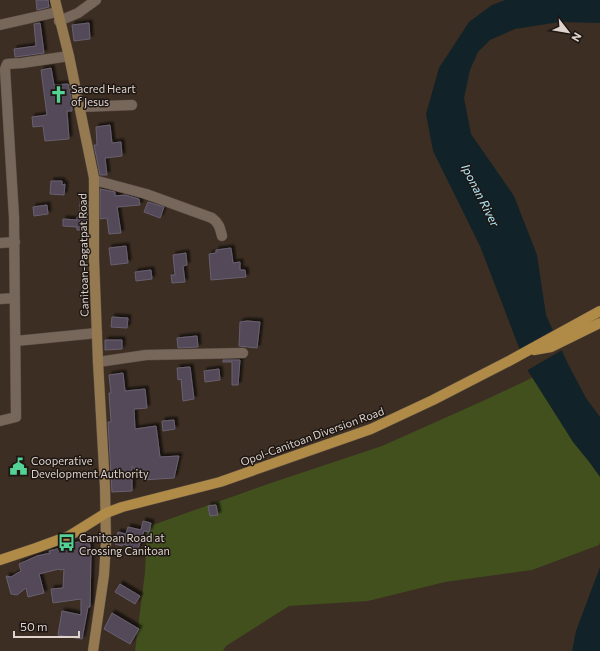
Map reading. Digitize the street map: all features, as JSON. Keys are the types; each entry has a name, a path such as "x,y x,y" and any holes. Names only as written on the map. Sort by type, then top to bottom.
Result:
{"main road":[{"name":"Opol-Canitoan Diversion Road","path":"525,352 551,347 600,310"},
{"name":"Opol-Canitoan Diversion Road","path":"0,560 69,536 122,507 220,482 371,429 433,400 525,352 600,323"}],"street":[{"name":"Canitoan-Pagatpat Road","path":"55,0 58,17 69,56 94,180 96,333 106,517 104,575 93,651"},
{"path":"0,25 78,13 96,0"},
{"path":"0,421 16,417 15,242 4,125 4,69 8,64 69,56"},
{"path":"80,107 132,105"},
{"path":"94,180 146,194 212,218 217,222 222,236"},
{"path":"0,243 15,242"},
{"path":"0,299 15,298"},
{"path":"16,341 96,333"},
{"path":"98,362 146,355 243,353"}],"green space":[{"path":"540,374 600,465 599,545 532,570 445,582 368,601 289,606 226,646 223,651 135,651 145,572 147,527 265,485 382,446"}],"water":[{"name":"Iponan River","path":"505,0 600,0 600,23 559,22 515,29 490,40 478,52 470,70 464,98 471,134 514,196 537,255 546,315 568,364 586,398 600,417 600,477 573,442 528,371 480,246 433,151 426,114 439,68 469,22 492,5"},
{"path":"600,567 600,651 572,651 576,631"}],"pier":[{"path":"555,329 564,349 526,371 519,350"}],"building":[{"path":"36,0 48,0 49,7 37,10"},
{"path":"40,23 44,53 15,57 14,49 36,46 34,24"},
{"path":"89,23 90,39 74,41 72,25"},
{"path":"51,68 54,85 68,84 72,102 72,111 67,111 69,139 45,141 43,126 33,127 32,117 47,115 41,70"},
{"path":"110,125 112,143 121,142 122,156 105,158 107,175 100,175 94,145 97,145 96,127"},
{"path":"51,181 62,181 62,185 65,184 64,195 50,194"},
{"path":"100,189 115,192 115,196 125,195 139,199 140,205 117,207 121,233 109,234 107,218 100,219"},
{"path":"80,201 88,201 87,230 77,230 77,227 63,226 63,219 77,220 77,217 80,216"},
{"path":"148,202 164,207 160,218 144,212"},
{"path":"47,205 48,214 34,216 33,207"},
{"path":"126,246 128,263 111,265 109,248"},
{"path":"231,248 233,263 240,262 240,270 245,270 246,277 211,280 209,254 216,253 216,250"},
{"path":"186,253 187,265 183,266 185,282 172,283 171,275 175,275 173,255"},
{"path":"151,270 152,279 136,281 135,272"},
{"path":"112,317 128,318 127,328 111,327"},
{"path":"240,322 260,322 257,348 239,346"},
{"path":"197,336 198,347 178,348 177,338"},
{"path":"105,340 122,340 122,349 105,350"},
{"path":"223,360 240,360 238,385 232,385 232,362 223,362"},
{"path":"190,367 194,399 183,401 181,379 178,380 177,368"},
{"path":"219,369 220,380 205,382 204,371"},
{"path":"123,373 125,391 145,389 147,408 134,409 135,429 156,426 160,457 179,456 174,478 143,480 132,466 132,491 112,492 108,422 111,422 109,393 111,393 109,375"},
{"path":"174,420 175,429 163,431 162,421"},
{"path":"216,505 218,515 210,516 208,506"},
{"path":"143,521 151,523 149,532 144,531 138,549 123,544 122,546 115,544 118,532 126,534 128,527 141,530"},
{"path":"89,540 91,554 90,607 88,607 82,639 58,635 62,611 81,615 81,599 53,603 51,589 63,588 64,569 39,574 44,593 28,597 26,588 17,595 11,594 6,576 11,577 21,571 19,564 37,556 50,553 49,551 68,546 68,544"},
{"path":"120,584 140,596 135,604 115,592"},
{"path":"112,613 139,629 130,644 104,629"}],"place":[{"name":"Sacred Heart of Jesus","path":"58,94"},
{"name":"Cooperative Development Authority","path":"18,466"},
{"name":"Canitoan Road at Crossing Canitoan","path":"66,543"}]}
